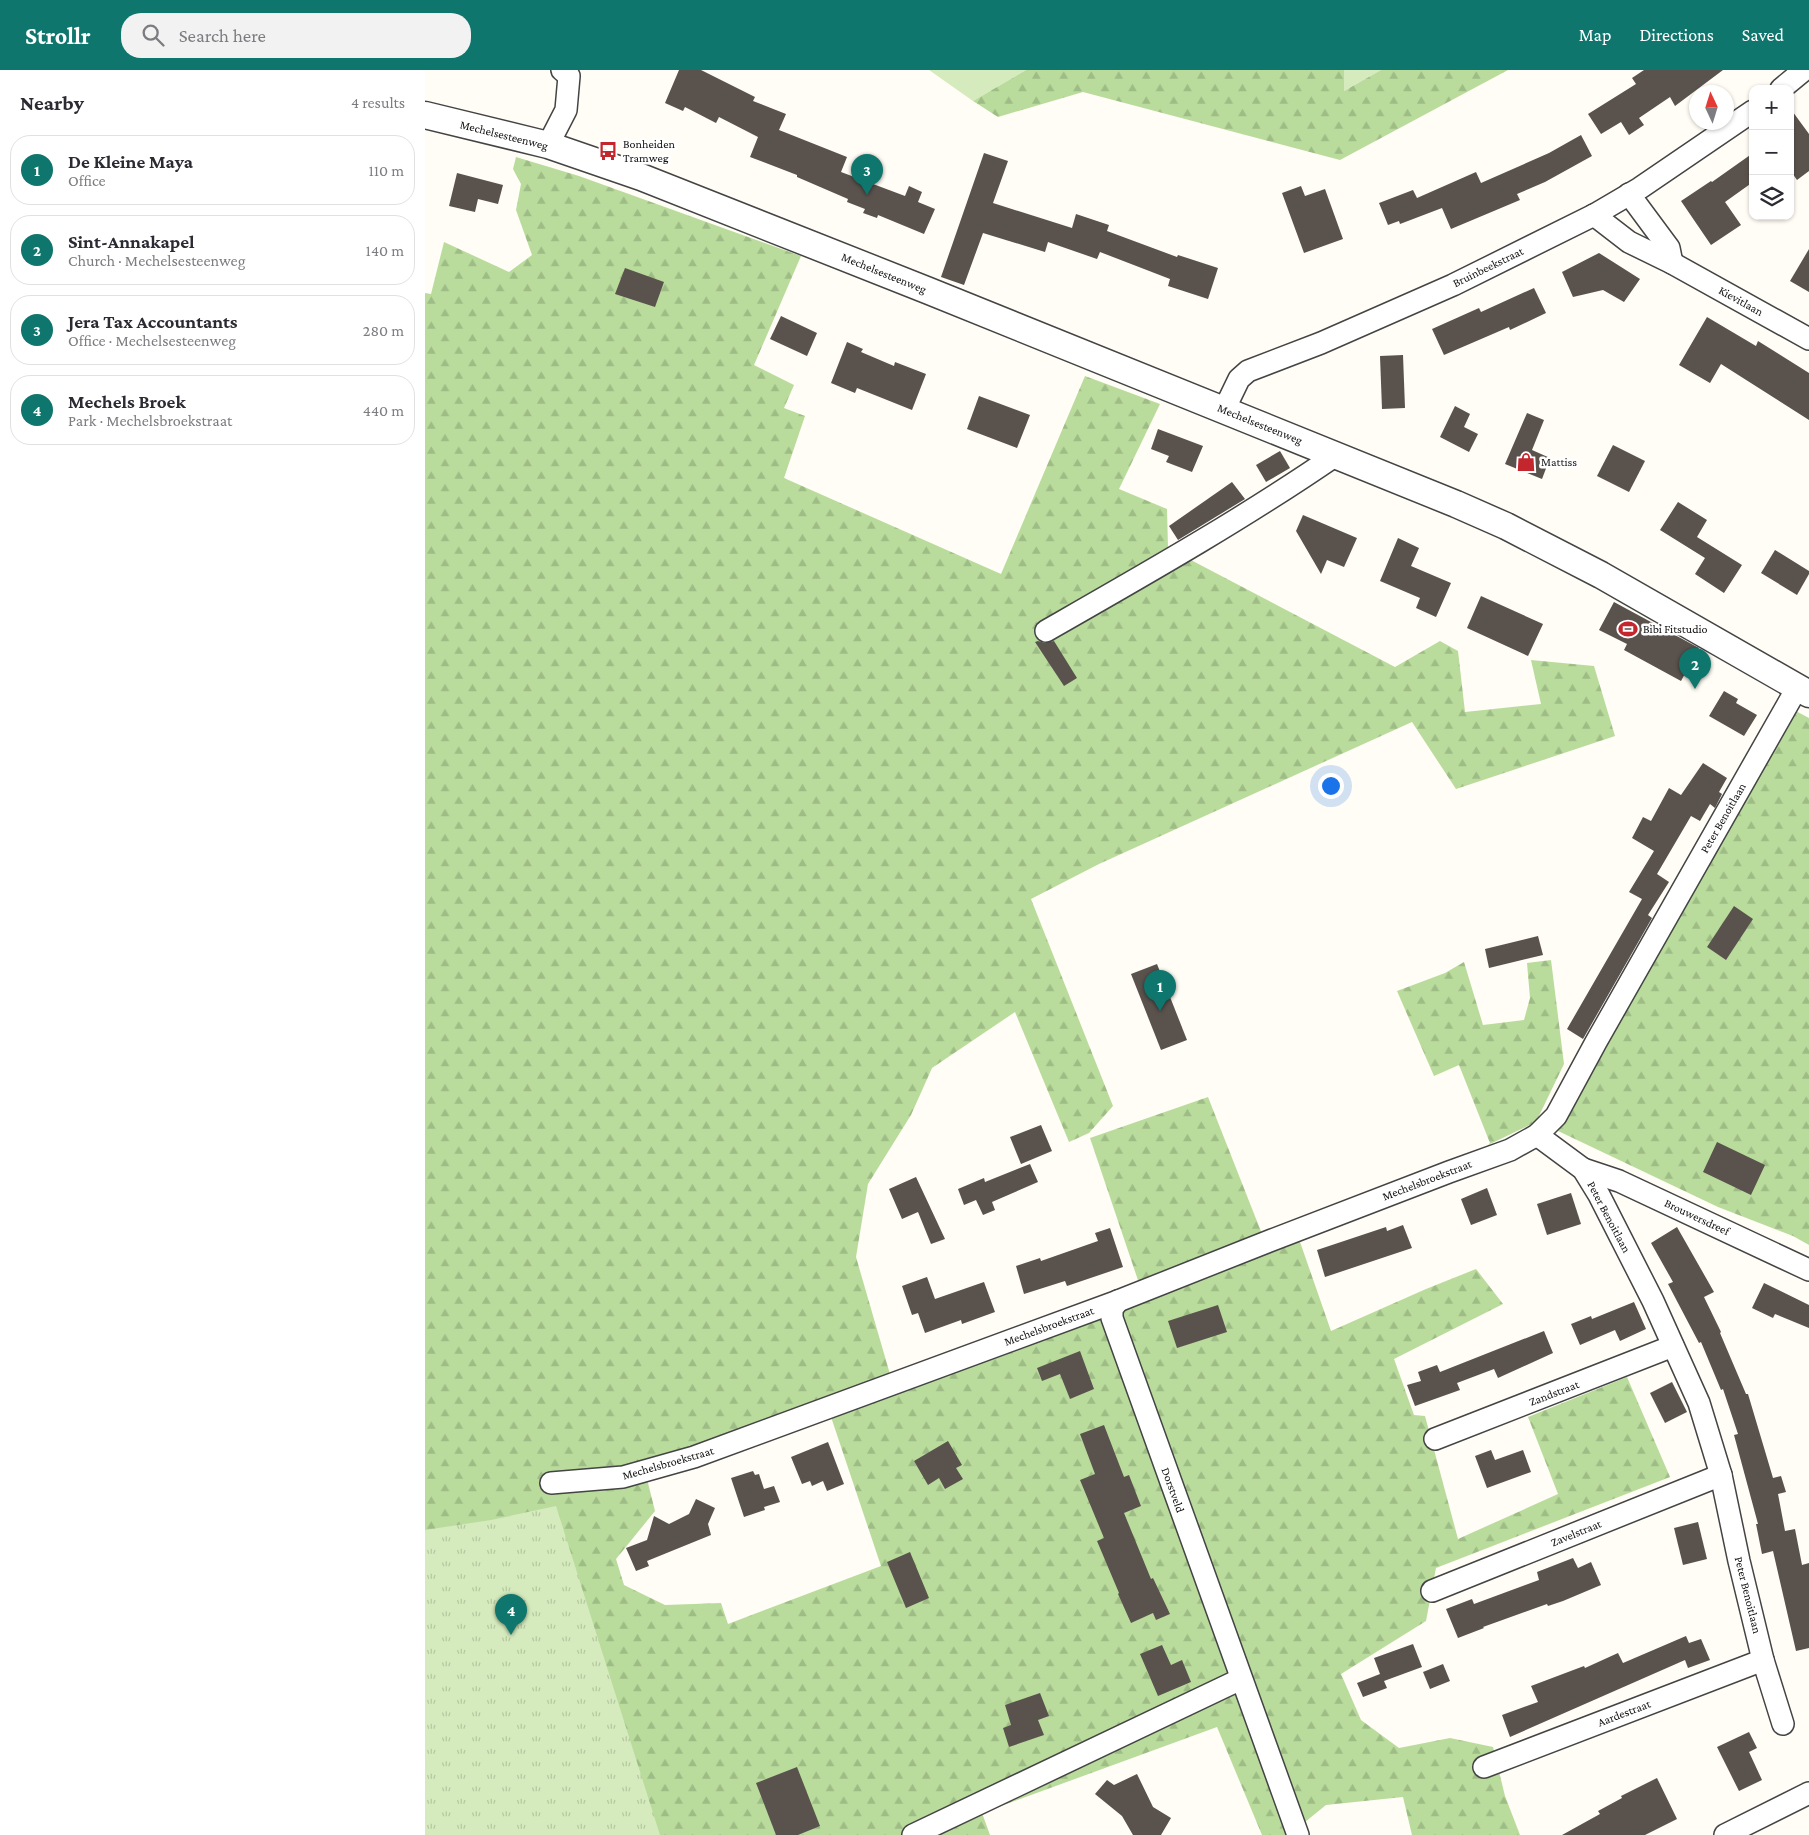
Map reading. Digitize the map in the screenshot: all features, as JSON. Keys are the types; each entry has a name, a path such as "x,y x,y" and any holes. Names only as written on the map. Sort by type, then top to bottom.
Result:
{"street":[{"path":"548,145 566,110 569,76 562,70"},
{"path":"1786,85 1804,70"},
{"name":"Bruinbeekstraat","path":"1224,410 1239,379 1248,371 1321,343 1453,285 1594,215 1629,194 1749,114"},
{"name":"Mechelsesteenweg","path":"425,115 548,145 678,191 1336,455 1506,526 1601,575 1721,642 1803,691"},
{"path":"1629,194 1669,248 1672,263"},
{"name":"Kievitlaan","path":"1594,215 1629,242 1672,263 1809,339"},
{"path":"1046,631 1179,555 1306,476 1336,455"},
{"name":"Peter Benoitlaan","path":"1783,1724 1763,1660 1721,1475 1699,1403 1653,1301 1599,1195 1583,1169 1537,1135 1556,1116 1596,1042 1803,691"},
{"name":"Mechelsbroekstraat","path":"551,1483 623,1477 694,1457 1117,1301 1510,1150 1537,1135"},
{"name":"Brouwersdreef","path":"1583,1169 1619,1181 1809,1270"},
{"name":"Dorstveld","path":"1117,1301 1112,1309 1112,1318 1298,1835"},
{"name":"Zandstraat","path":"1435,1439 1673,1346"},
{"name":"Zavelstraat","path":"1432,1591 1721,1475"},
{"name":"Aardestraat","path":"1484,1767 1763,1660"},
{"path":"913,1835 1241,1679"},
{"path":"1725,1835 1809,1793"}],"green space":[{"path":"929,70 1026,70 973,101"},
{"path":"1026,70 1344,70 1344,91 1381,70 1508,70 1340,160 1083,92 998,117 973,101"},
{"path":"1344,70 1381,70 1344,91"},
{"path":"516,157 579,176 801,256 754,365 794,385 784,408 805,416 784,478 1001,574 1085,376 1160,404 1119,489 1167,509 1168,548 1395,667 1440,641 1458,651 1465,712 1541,704 1531,660 1594,666 1615,736 1456,789 1412,722 1099,864 1031,899 1113,1106 1089,1133 1069,1142 1015,1012 932,1068 911,1115 868,1184 856,1257 894,1388 1145,1301 1090,1138 1208,1097 1262,1234 1299,1239 1331,1331 1476,1269 1503,1304 1394,1359 1414,1415 1425,1416 1458,1539 1558,1494 1528,1417 1627,1377 1670,1477 1436,1568 1426,1621 1341,1674 1361,1720 1399,1748 1450,1738 1493,1747 1505,1796 1520,1835 1412,1835 1403,1797 1326,1805 1289,1835 1262,1835 1217,1727 982,1813 990,1835 425,1835 425,293 431,294 444,242 509,272 532,255 516,210 521,184 513,169","holes":["831,1417 881,1566 728,1624 721,1603 665,1605 624,1585 616,1559 655,1511 647,1479"]},
{"path":"1792,709 1809,718 1809,1245 1793,1236 1718,1207 1556,1130"},
{"path":"1551,960 1564,1064 1536,1122 1488,1145 1490,1143 1459,1065 1434,1076 1397,991 1445,973 1464,962 1483,1025 1524,1020 1530,998 1527,963"},
{"path":"556,1506 660,1835 425,1835 425,1530 491,1520"}],"building":[{"path":"679,70 701,70 755,97 753,101 786,114 779,130 847,157 841,172 905,196 909,186 922,192 918,202 935,209 924,234 878,215 877,218 863,213 865,209 847,202 848,199 797,177 797,175 750,157 758,137 719,117 716,123 685,107 683,111 665,103"},
{"path":"1644,70 1723,70 1703,85 1689,85 1689,96 1675,106 1670,97 1639,118 1644,125 1629,135 1621,122 1601,134 1588,114 1636,84 1632,78"},
{"path":"1794,113 1809,134 1809,171 1797,180 1794,176"},
{"path":"1581,135 1592,156 1545,182 1517,194 1520,200 1451,229 1442,208 1400,224 1399,221 1388,225 1379,203 1413,190 1417,198 1476,172 1481,183 1549,153"},
{"path":"984,153 1008,161 993,203 1072,228 1076,214 1109,225 1107,231 1177,257 1178,255 1218,268 1208,299 1168,286 1170,279 1100,252 1097,259 1048,242 1045,252 983,233 964,285 941,277"},
{"path":"1749,156 1749,185 1725,202 1741,225 1711,245 1681,201"},
{"path":"457,173 503,185 498,204 478,199 475,212 449,206"},
{"path":"1301,186 1305,196 1325,189 1343,239 1304,253 1282,193"},
{"path":"1809,249 1809,292 1790,281"},
{"path":"1599,253 1640,279 1624,302 1603,290 1573,297 1562,272"},
{"path":"625,268 664,282 655,307 615,294"},
{"path":"1534,288 1546,313 1510,330 1509,327 1444,355 1432,329 1479,308 1481,312"},
{"path":"781,316 817,333 807,356 770,339"},
{"path":"1707,317 1756,346 1758,341 1809,373 1809,420 1721,364 1710,383 1679,365"},
{"path":"847,342 863,349 861,352 894,366 895,362 926,374 912,410 857,388 855,393 831,383"},
{"path":"1403,355 1405,408 1382,409 1380,356"},
{"path":"979,396 1030,415 1017,448 967,429"},
{"path":"1455,406 1470,414 1464,427 1478,434 1469,452 1440,437"},
{"path":"1527,413 1544,420 1532,450 1550,458 1542,479 1505,464"},
{"path":"1158,429 1203,446 1192,472 1166,462 1169,456 1151,449"},
{"path":"1613,445 1645,461 1629,492 1597,476"},
{"path":"1280,451 1290,468 1266,482 1256,465"},
{"path":"1232,482 1245,499 1178,540 1169,526"},
{"path":"1678,502 1707,520 1697,537 1742,565 1724,593 1695,574 1705,558 1660,530"},
{"path":"1303,515 1357,538 1344,567 1327,560 1321,574 1296,531"},
{"path":"1398,538 1419,548 1411,566 1451,583 1436,617 1416,608 1420,598 1380,581"},
{"path":"1775,550 1809,571 1797,595 1761,573"},
{"path":"1481,596 1543,624 1528,656 1467,628"},
{"path":"1614,602 1699,648 1681,681 1624,650 1627,644 1599,630"},
{"path":"1054,641 1077,678 1064,686 1035,642 1045,643"},
{"path":"1724,691 1738,699 1736,703 1757,715 1744,736 1709,716"},
{"path":"1703,763 1727,778 1719,792 1722,794 1715,808 1710,804 1700,821 1691,816 1657,874 1669,882 1648,915 1652,918 1583,1039 1567,1029 1642,899 1629,892 1654,851 1632,838 1643,817 1651,821 1669,788 1681,795"},
{"path":"1734,906 1753,919 1726,960 1707,947"},
{"path":"1538,936 1543,955 1489,968 1485,949"},
{"path":"1157,964 1187,1040 1161,1050 1131,974"},
{"path":"1041,1125 1052,1151 1021,1164 1010,1137"},
{"path":"1717,1142 1765,1165 1751,1195 1703,1172"},
{"path":"1030,1164 1038,1182 992,1202 995,1210 983,1215 976,1200 964,1205 958,1189 984,1178 985,1182"},
{"path":"916,1177 945,1239 931,1244 918,1212 902,1219 889,1189"},
{"path":"1487,1188 1497,1215 1471,1225 1461,1199"},
{"path":"1571,1193 1581,1224 1547,1235 1537,1204"},
{"path":"1403,1225 1412,1248 1325,1277 1317,1250 1386,1227 1387,1231"},
{"path":"1677,1227 1714,1292 1704,1297 1721,1332 1746,1394 1748,1394 1773,1478 1781,1476 1786,1492 1778,1494 1785,1531 1795,1529 1802,1565 1809,1563 1809,1648 1796,1651 1773,1551 1762,1554 1756,1524 1758,1524 1734,1435 1738,1434 1723,1389 1721,1390 1701,1342 1699,1343 1668,1284 1673,1282 1651,1243"},
{"path":"1110,1228 1123,1267 1067,1286 1065,1281 1024,1294 1016,1266 1040,1258 1041,1261 1098,1241 1095,1233"},
{"path":"927,1277 935,1299 984,1282 995,1312 962,1324 961,1320 925,1333 918,1313 912,1315 902,1286"},
{"path":"1764,1283 1809,1305 1809,1328 1775,1314 1773,1318 1752,1308"},
{"path":"1634,1302 1646,1329 1620,1341 1615,1330 1580,1345 1571,1324 1591,1316 1592,1319"},
{"path":"1218,1305 1227,1332 1177,1348 1168,1321"},
{"path":"1544,1331 1553,1353 1498,1378 1494,1369 1457,1383 1460,1390 1415,1406 1407,1385 1421,1381 1418,1372 1437,1365 1440,1372"},
{"path":"1080,1351 1094,1389 1070,1399 1060,1374 1042,1381 1037,1368"},
{"path":"1672,1382 1687,1412 1665,1423 1650,1393"},
{"path":"1104,1425 1124,1477 1129,1475 1141,1506 1124,1513 1151,1579 1153,1578 1170,1614 1156,1620 1153,1613 1131,1623 1097,1541 1104,1538 1080,1480 1095,1474 1080,1434"},
{"path":"948,1441 962,1465 956,1468 963,1479 945,1489 939,1478 928,1485 914,1461"},
{"path":"828,1442 844,1484 827,1491 823,1481 812,1486 810,1481 802,1484 791,1457"},
{"path":"1491,1450 1495,1460 1523,1450 1531,1472 1487,1488 1475,1456"},
{"path":"753,1471 755,1475 759,1474 764,1489 774,1486 780,1502 764,1507 765,1510 744,1517 731,1478"},
{"path":"696,1499 715,1508 708,1524 711,1535 647,1561 649,1566 636,1571 626,1548 647,1540 654,1516 669,1524 689,1514"},
{"path":"1698,1522 1707,1559 1683,1565 1674,1528"},
{"path":"910,1552 929,1598 906,1608 887,1562"},
{"path":"1573,1558 1578,1568 1591,1562 1601,1585 1563,1601 1548,1606 1547,1604 1458,1638 1446,1609 1472,1599 1474,1604 1539,1580 1537,1572"},
{"path":"1686,1636 1689,1643 1701,1639 1710,1660 1688,1668 1685,1660 1510,1737 1502,1715 1538,1702 1531,1686 1584,1666 1585,1668 1618,1653 1623,1663"},
{"path":"1413,1644 1422,1667 1384,1681 1387,1688 1363,1697 1357,1683 1380,1674 1374,1658"},
{"path":"1162,1645 1171,1665 1182,1660 1191,1682 1158,1696 1140,1654"},
{"path":"1443,1664 1450,1681 1430,1689 1423,1672"},
{"path":"1040,1693 1049,1716 1038,1720 1044,1735 1009,1747 1003,1728 1011,1725 1005,1705"},
{"path":"1749,1732 1757,1748 1749,1752 1762,1780 1739,1791 1717,1747"},
{"path":"797,1767 820,1826 798,1835 776,1835 756,1783"},
{"path":"1137,1774 1153,1807 1171,1818 1161,1835 1133,1835 1122,1816 1095,1794 1107,1780 1114,1785"},
{"path":"1657,1778 1677,1819 1645,1835 1562,1835 1600,1814 1598,1811 1622,1798 1621,1796"}],"place":[{"name":"Bonheiden Tramweg","path":"608,151"},
{"name":"Jera Tax Accountants","path":"867,195"},
{"name":"Mattiss","path":"1526,462"},
{"name":"Bibi Fitstudio","path":"1628,629"},
{"name":"Sint-Annakapel","path":"1695,689"},
{"name":"De Kleine Maya","path":"1160,1011"},
{"name":"Mechels Broek","path":"511,1635"}]}
